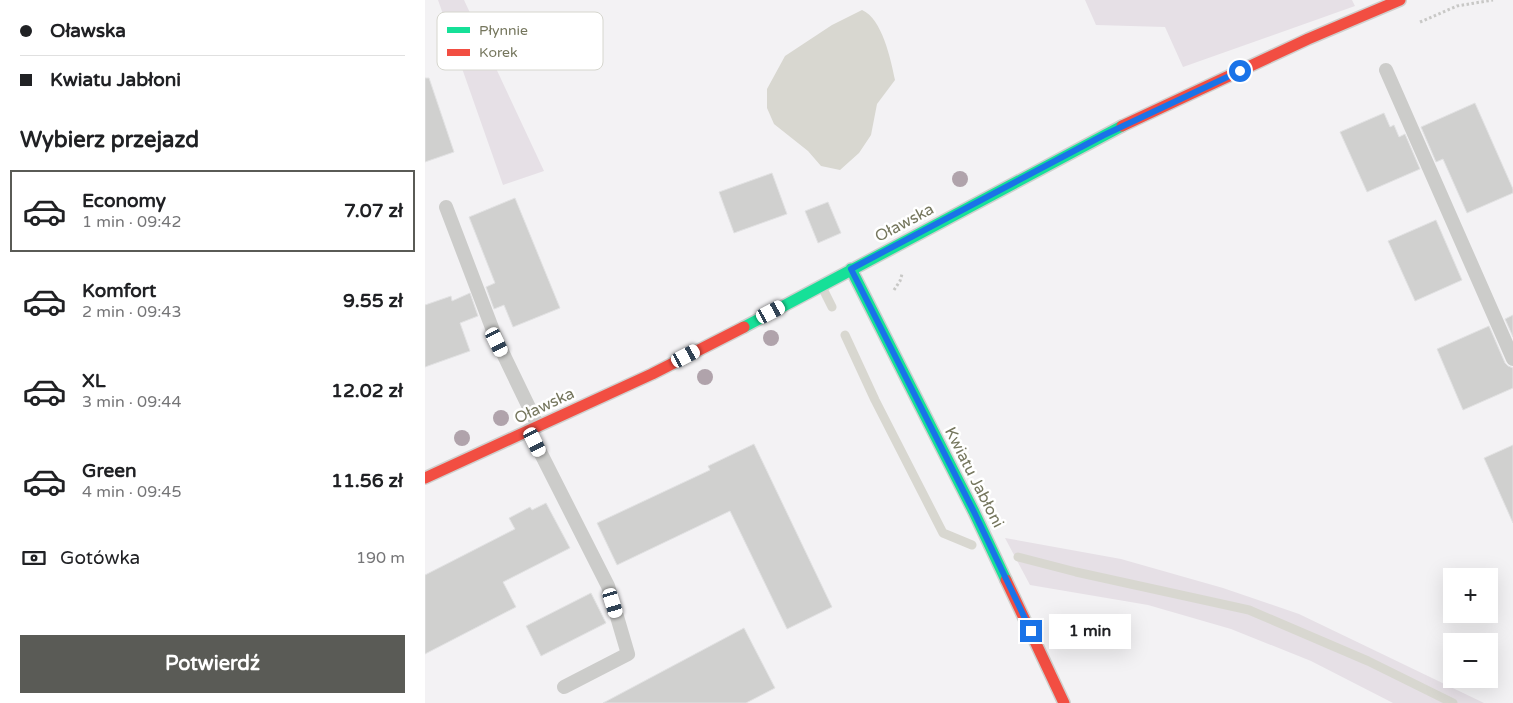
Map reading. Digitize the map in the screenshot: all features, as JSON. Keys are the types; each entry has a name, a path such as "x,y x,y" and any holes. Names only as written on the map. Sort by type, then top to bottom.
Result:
{"street":[{"name":"Oławska","path":"425,478 652,374 822,286 1104,135 1308,39 1400,0"},
{"name":"Kwiatu Jabłoni","path":"851,269 974,512 1064,703"}],"lane":[{"path":"1387,70 1513,360"},
{"path":"446,207 497,342 533,428 608,586 628,654 564,687"}],"path":[{"path":"1457,6 1493,0"}],"shaded area":[{"path":"438,0 464,0 470,12 442,12"},
{"path":"1085,0 1352,0 1355,6 1183,67 1165,27 1096,25"},
{"path":"862,10 869,14 885,40 895,80 877,104 871,135 859,153 840,170 821,166 808,151 774,124 767,108 767,89 785,56 832,25"},
{"path":"463,70 497,70 544,171 503,185"},
{"path":"1005,538 1121,559 1223,588 1299,614 1443,683 1443,688 1453,688 1484,703 1393,703 1311,661 1231,629 1148,605 1030,585"}],"building":[{"path":"425,78 429,78 454,152 425,162"},
{"path":"1475,103 1513,189 1513,193 1467,213 1443,159 1436,162 1421,127"},
{"path":"1384,113 1390,127 1394,125 1399,137 1405,134 1420,169 1367,192 1340,132"},
{"path":"772,173 787,214 734,233 719,192"},
{"path":"515,198 560,308 513,327 504,305 494,309 486,287 495,283 469,217"},
{"path":"828,202 841,233 818,243 805,211"},
{"path":"1436,220 1462,280 1415,301 1388,241"},
{"path":"470,293 478,316 460,323 470,351 425,367 425,305 451,296 452,301"},
{"path":"1513,315 1513,337 1505,319"},
{"path":"1489,326 1505,363 1513,368 1513,388 1463,410 1437,349"},
{"path":"754,444 832,607 787,629 730,511 617,565 597,523 710,470 708,466"},
{"path":"1513,445 1513,523 1484,458"},
{"path":"546,503 570,548 503,582 516,607 425,654 425,575 515,529 509,518 530,507 532,510"},
{"path":"591,593 606,623 541,656 526,626"},
{"path":"744,628 775,688 746,703 603,703"}],"waterway":[{"path":"823,289 832,307"},
{"path":"845,335 875,400 943,533 972,545"},
{"path":"1018,557 1076,572 1249,610 1368,661 1453,703"}],"traffic: fast":[{"path":"744,327 1122,126"},
{"path":"851,269 974,512 1006,580"}],"traffic: jam":[{"path":"1122,126 1308,39 1400,0"},
{"path":"425,478 652,374 744,327"},
{"path":"1006,580 1064,703"}],"route":[{"path":"1031,631 974,512 851,269 1104,135 1240,71"}]}
